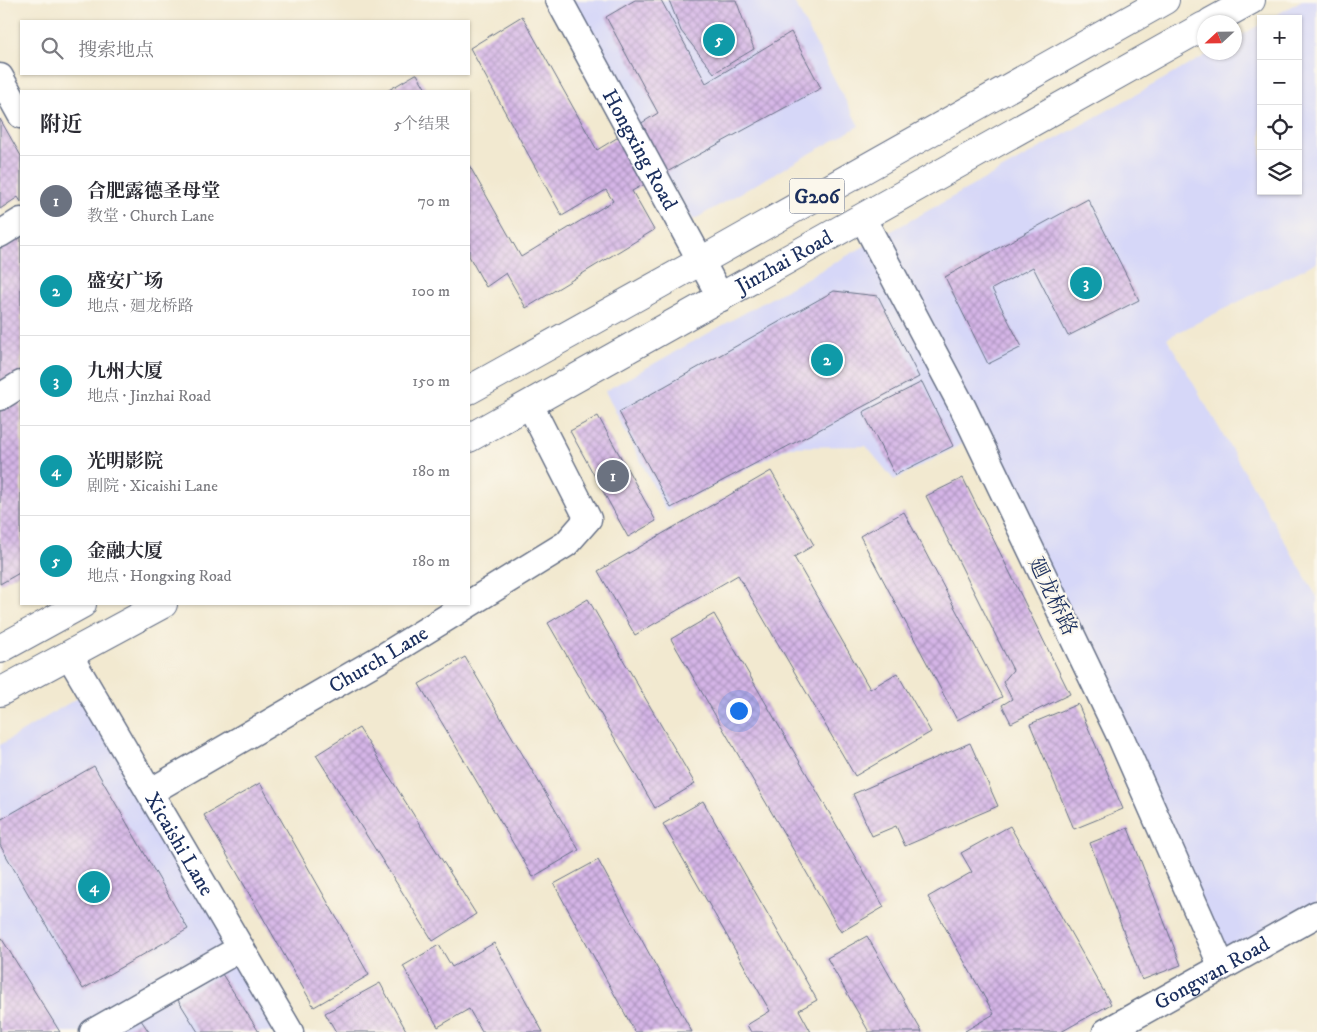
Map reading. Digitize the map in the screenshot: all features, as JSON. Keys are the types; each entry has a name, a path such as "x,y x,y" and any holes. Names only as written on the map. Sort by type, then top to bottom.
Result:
{"main road":[{"name":"Jinzhai Road","path":"470,389 1165,0"},
{"path":"1224,15 1251,0"},
{"name":"Jinzhai Road","path":"470,437 1197,30"},
{"path":"0,649 80,605"},
{"path":"0,692 161,605"}],"street":[{"name":"Hongxing Road","path":"559,0 721,298"},
{"path":"0,78 20,113"},
{"path":"0,221 20,209"},
{"path":"0,234 20,222"},
{"name":"廻龙桥路","path":"870,232 963,408 1121,738 1222,967"},
{"path":"0,397 20,385"},
{"name":"Church Lane","path":"470,603 566,544 588,519 530,405"},
{"name":"Church Lane","path":"150,792 383,657 467,605"},
{"name":"Xicaishi Lane","path":"70,655 290,1032"},
{"name":"Gongwan Road","path":"1106,1032 1317,914"},
{"path":"93,1032 241,948"}],"shaded area":[{"path":"561,0 793,0 859,126 693,220"},
{"path":"1302,0 1317,0 1317,262 1167,338 1317,597 1317,914 1222,967 977,436 894,480 866,446 789,447 666,511 605,391 1197,60 1242,60 1242,35 1257,26 1257,195 1302,195 1302,15 1276,15"},
{"path":"84,694 290,1032 0,1032 0,745"}],"building":[{"path":"635,0 661,0 706,83 791,32 821,88 632,191 654,230 526,308 506,273 486,287 470,258 470,167 521,257 613,201 606,190 562,216 470,48 522,16 597,150 658,113 606,17"},
{"path":"669,0 736,0 754,49 714,73 681,31"},
{"path":"414,75 418,75 426,90 389,90"},
{"path":"0,119 20,154 20,200 18,197 0,209"},
{"path":"1088,199 1139,300 1068,336 1033,267 992,289 1022,347 988,364 945,277"},
{"path":"20,230 20,383 0,395 0,242"},
{"path":"834,291 878,296 919,377 671,508 619,412"},
{"path":"922,382 953,446 895,475 863,412"},
{"path":"20,389 20,573 0,584 0,400"},
{"path":"598,416 656,521 628,537 570,431"},
{"path":"771,471 814,545 794,557 870,689 897,673 931,732 855,776 738,575 635,635 598,571"},
{"path":"963,478 1070,694 1011,723 1002,705 1012,699 1003,682 1013,670 926,496"},
{"path":"904,512 1002,697 957,720 860,536"},
{"path":"588,599 695,784 655,808 548,623"},
{"path":"714,614 884,907 841,932 671,639"},
{"path":"465,657 579,850 533,877 419,684"},
{"path":"1078,704 1123,809 1074,829 1030,724"},
{"path":"359,728 476,914 433,941 316,755"},
{"path":"970,743 998,806 905,846 896,826 872,836 853,794"},
{"path":"94,766 188,929 83,989 0,845 0,820"},
{"path":"260,783 369,975 314,1007 204,815"},
{"path":"703,801 817,1000 799,1010 811,1032 751,1032 747,1025 770,1011 663,824"},
{"path":"1010,826 1111,1004 1061,1032 965,1031 994,1014 928,897 972,872 961,853"},
{"path":"1128,828 1181,965 1142,980 1090,843"},
{"path":"598,860 692,1032 635,1032 554,884"},
{"path":"0,936 60,1032 0,1032"},
{"path":"867,936 922,1032 869,1032 827,958"},
{"path":"494,943 543,1032 482,1032 469,1009 438,1027 403,966 439,945 452,967"},
{"path":"222,974 259,1032 198,1032 178,1000"},
{"path":"380,983 407,1032 336,1032 325,1013"},
{"path":"141,1020 149,1032 121,1032"}],"place":[{"name":"金融大厦","path":"719,40"},
{"name":"九州大厦","path":"1086,283"},
{"name":"盛安广场","path":"827,360"},
{"name":"合肥露德圣母堂","path":"613,476"},
{"name":"光明影院","path":"94,887"}]}
